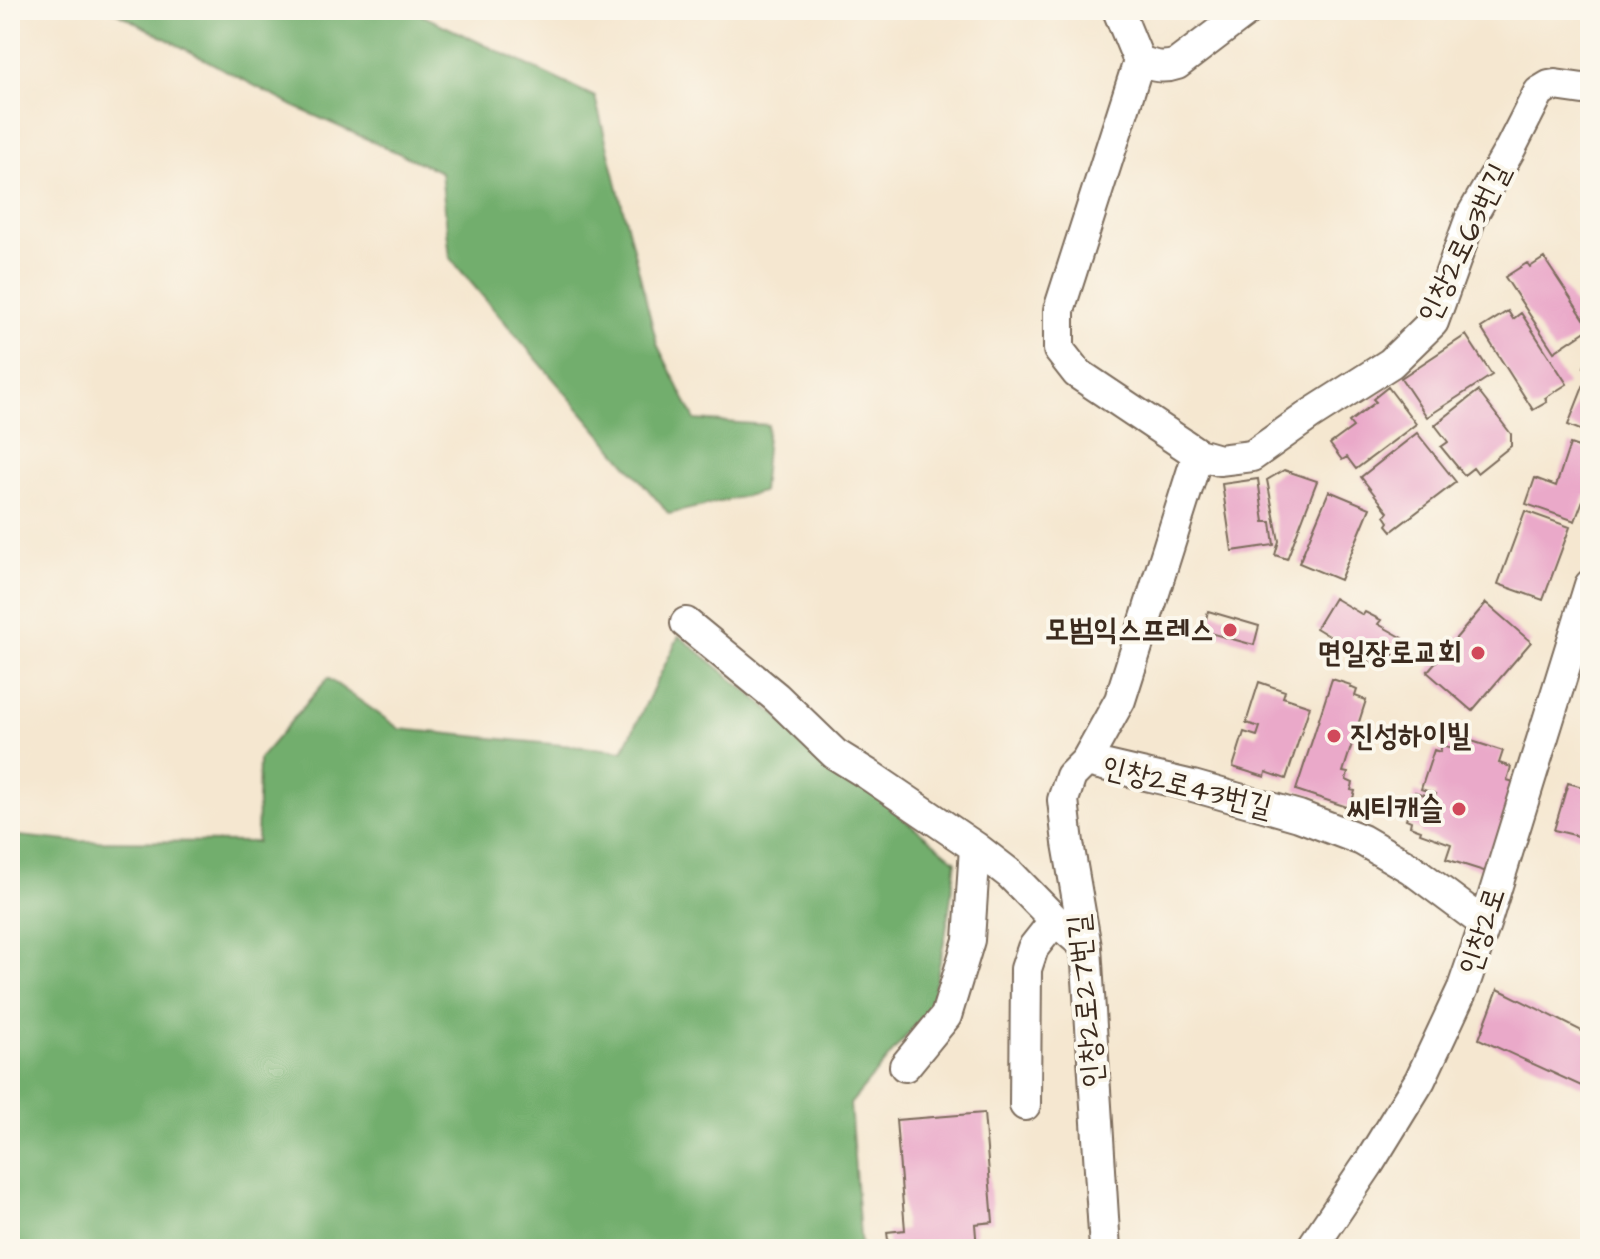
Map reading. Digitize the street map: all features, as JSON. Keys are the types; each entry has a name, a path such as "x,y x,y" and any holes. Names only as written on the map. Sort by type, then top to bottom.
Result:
{"street":[{"path":"1118,10 1139,61 1059,310 1059,350 1077,373 1198,454"},
{"path":"1139,61 1154,67 1167,68 1177,64 1248,10"},
{"name":"인창2로63번길","path":"1198,454 1219,460 1252,456 1391,363 1433,322 1471,217 1539,92 1555,85 1590,90"},
{"name":"인창2로43번길","path":"1198,454 1120,700 1086,761 1193,786 1299,816 1362,840 1410,868 1485,924"},
{"name":"인창2로","path":"1311,1249 1420,1080 1463,988 1590,585"},
{"path":"686,623 776,697 835,754 975,847 1010,874 1086,947"},
{"name":"인창2로27번길","path":"1086,761 1071,776 1063,800 1086,947 1105,1249"},
{"path":"905,1066 946,1016 969,940 975,847"},
{"path":"1025,1105 1026,969 1033,948 1055,920"}],"green space":[{"path":"112,10 411,10 595,97 657,344 695,420 768,425 762,492 669,514 450,258 441,172 293,106"},
{"path":"679,636 956,861 931,1006 850,1104 861,1249 10,1249 10,835 68,841 257,842 259,759 328,678 400,729 623,751"}],"building":[{"path":"1544,258 1590,328 1554,352 1505,277 1527,263 1530,267"},
{"path":"1508,311 1513,319 1521,313 1567,384 1533,410 1481,328"},
{"path":"1466,335 1492,375 1427,417 1401,378"},
{"path":"1590,353 1590,369 1584,367"},
{"path":"1590,369 1590,434 1568,425"},
{"path":"1388,387 1416,424 1356,469 1347,457 1342,460 1330,444 1353,427 1349,422 1376,402 1373,399"},
{"path":"1478,391 1511,434 1511,446 1477,473 1473,468 1464,475 1441,447 1448,442 1435,425"},
{"path":"1417,433 1456,482 1392,531 1385,516 1388,512 1361,477"},
{"path":"1570,444 1590,451 1590,497 1585,495 1575,521 1526,504 1535,478 1556,486"},
{"path":"1284,470 1317,481 1287,559 1275,555 1279,541 1267,480"},
{"path":"1258,479 1264,522 1271,522 1274,545 1232,551 1222,484"},
{"path":"1329,491 1370,508 1340,580 1299,563"},
{"path":"1525,511 1570,527 1543,600 1498,584"},
{"path":"1334,598 1363,615 1365,612 1381,620 1378,624 1403,638 1384,670 1362,657 1365,651 1347,641 1344,645 1316,628"},
{"path":"1486,603 1531,642 1472,711 1427,672"},
{"path":"1208,611 1259,626 1254,645 1203,631"},
{"name":"진성하이빌","path":"1332,679 1351,685 1357,690 1355,696 1366,700 1343,772 1348,773 1346,780 1353,783 1351,790 1355,791 1350,808 1296,790"},
{"path":"1259,682 1285,691 1283,697 1310,706 1286,779 1266,772 1265,777 1233,767 1244,732 1257,736 1260,727 1246,723"},
{"name":"씨티캐슬","path":"1459,737 1503,751 1499,763 1511,767 1507,780 1517,783 1487,872 1446,859 1451,844 1420,833 1421,830 1410,826 1411,821 1406,819 1415,792 1434,798 1436,794 1421,789 1434,750 1440,752 1442,745 1455,749"},
{"path":"1568,783 1590,789 1590,839 1554,830"},
{"path":"1498,989 1590,1035 1590,1090 1479,1039"},
{"path":"984,1113 993,1222 975,1224 977,1249 889,1249 887,1232 905,1230 896,1120"}],"place":[{"name":"모범익스프레스","path":"1230,630"},
{"name":"면일장로교회","path":"1478,653"},
{"name":"진성하이빌","path":"1334,736"},
{"name":"씨티캐슬","path":"1459,809"}]}
